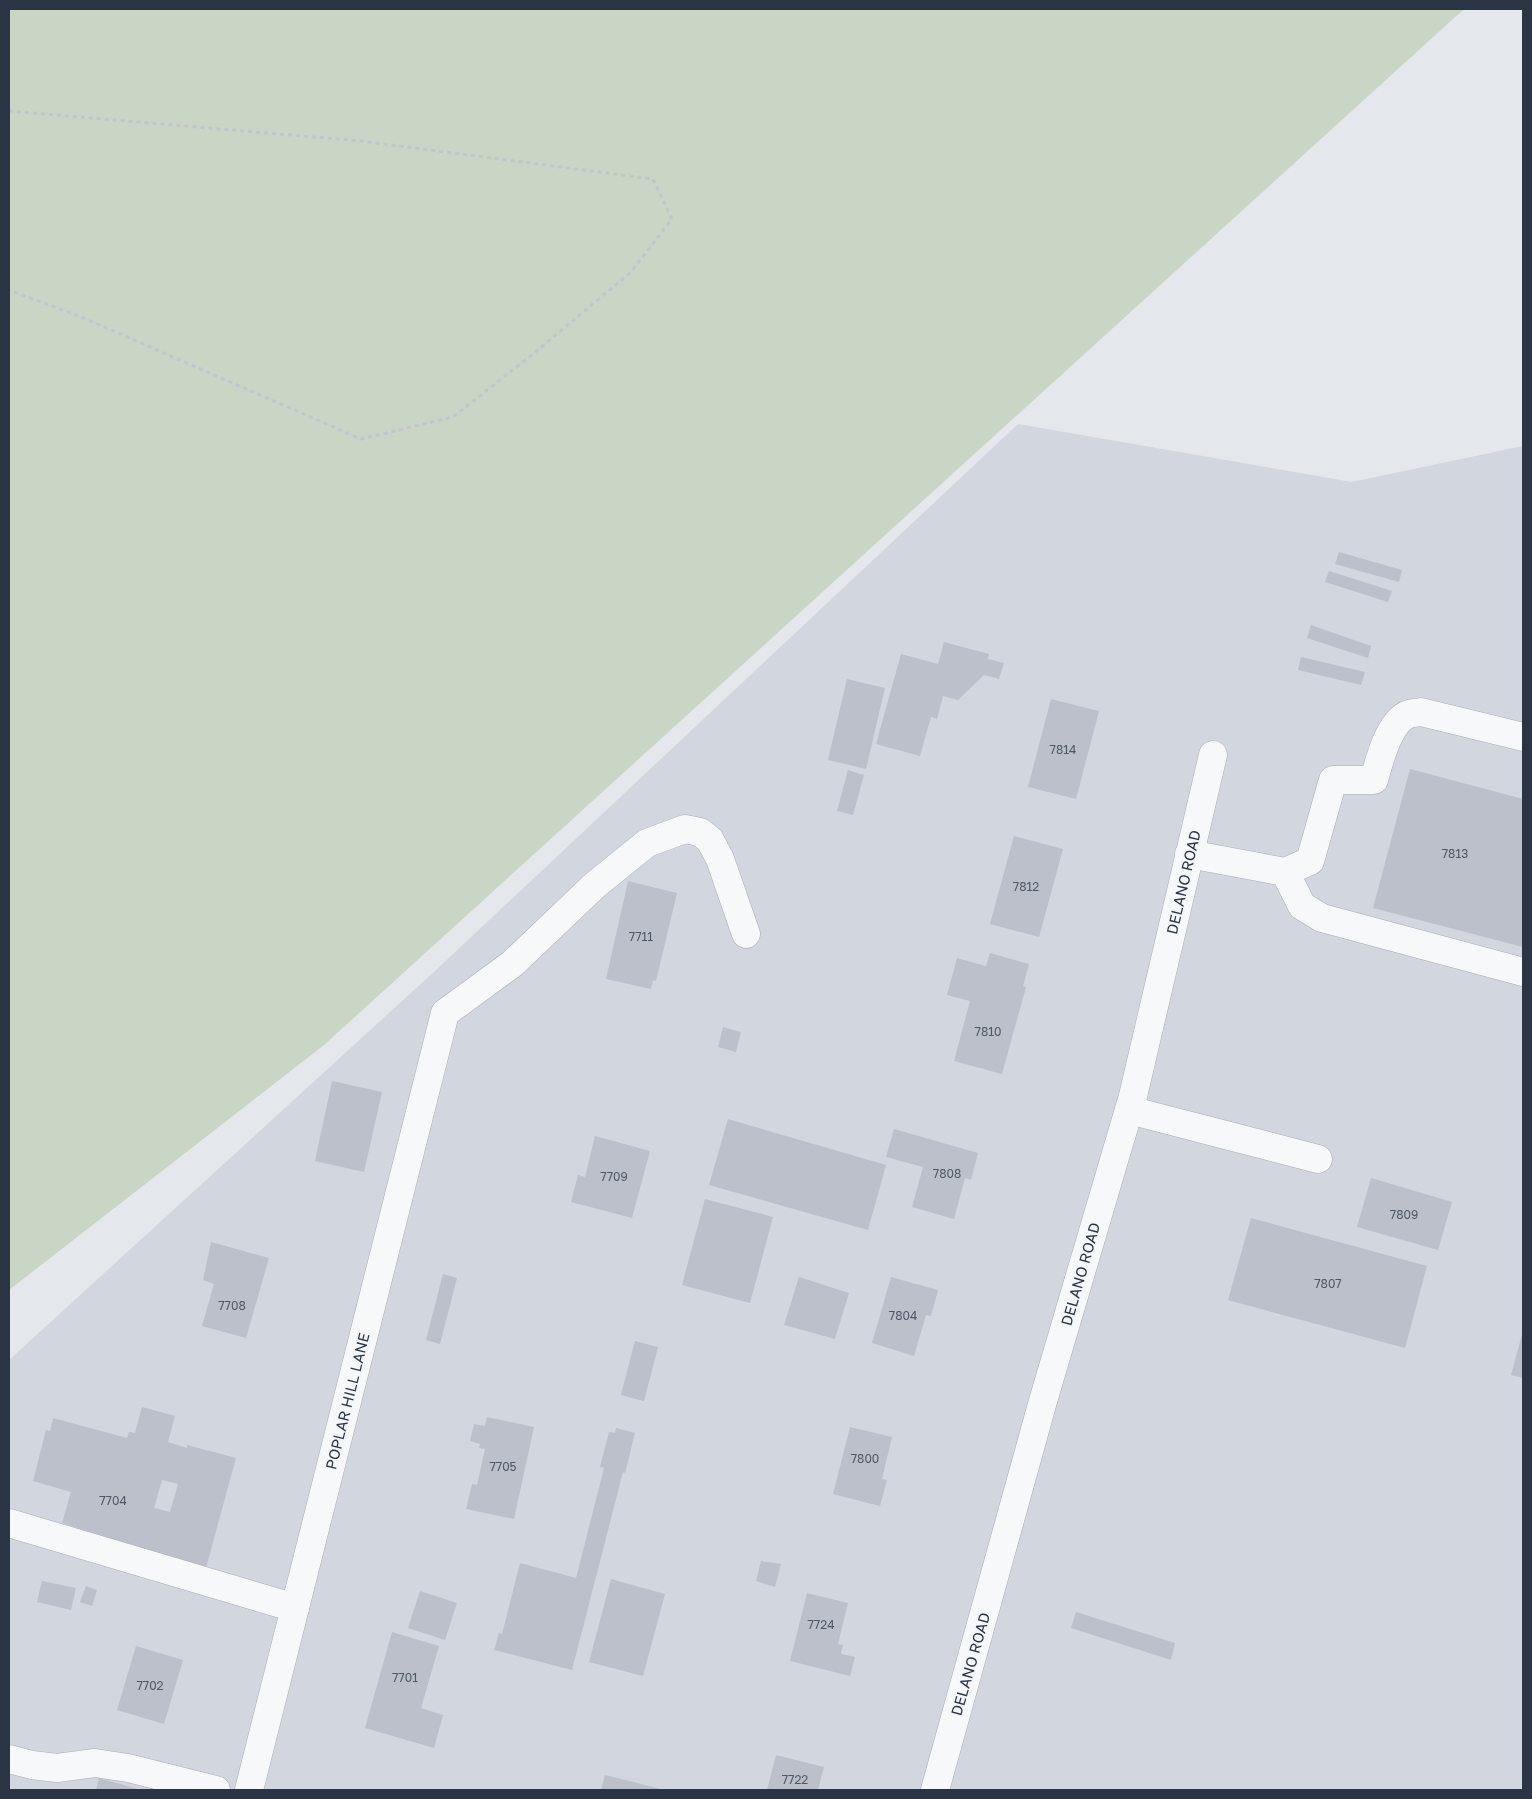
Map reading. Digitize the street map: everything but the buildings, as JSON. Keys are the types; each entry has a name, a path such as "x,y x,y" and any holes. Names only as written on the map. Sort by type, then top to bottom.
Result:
{"street":[{"path":"1189,854 1285,872 1310,860 1334,780 1374,780 1380,757 1394,726 1408,714 1421,712 1523,737"},
{"name":"DELANO ROAD","path":"935,1790 1043,1401 1128,1110 1213,755"},
{"name":"POPLAR HILL LANE","path":"249,1790 445,1013 512,964 595,885 647,843 685,828 700,832 710,840 720,859 746,934"},
{"path":"1285,872 1302,906 1322,918 1523,972"},
{"path":"1128,1110 1318,1159"},
{"path":"9,1523 295,1608"},
{"path":"9,1758 32,1765 57,1768 95,1763 128,1768 216,1790"}],"path":[{"path":"9,111 361,141 654,179 672,220 631,272 533,354 453,416 361,439 79,316 9,290"}],"shaded area":[{"path":"1018,424 1352,482 1523,446 1523,1790 9,1790 9,1360 436,970"}],"green space":[{"path":"9,9 1464,9 324,1045 9,1290"}]}
